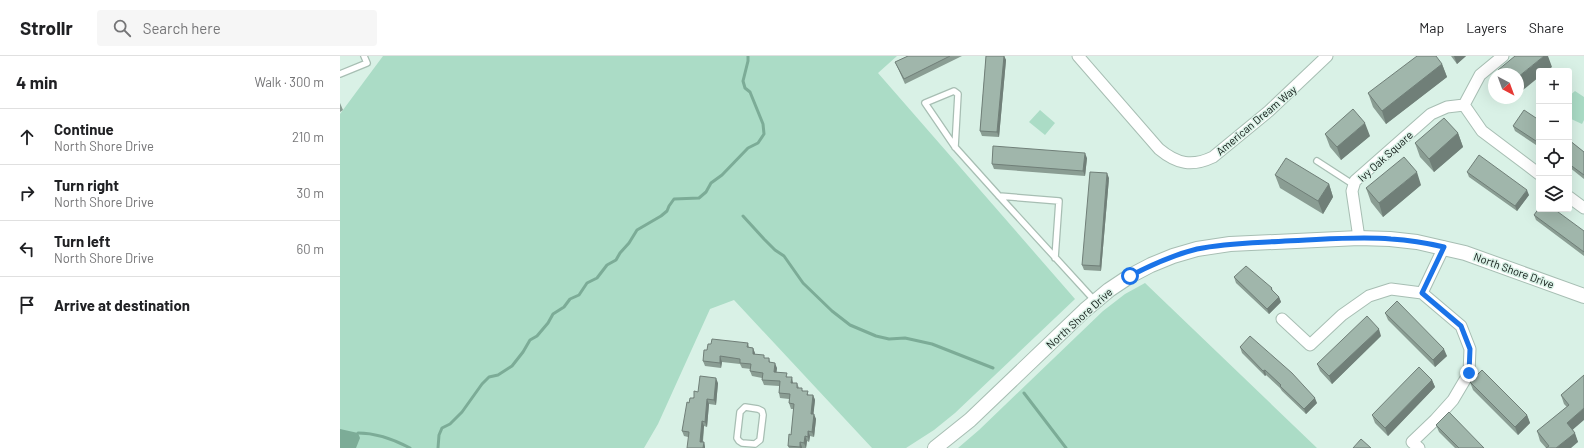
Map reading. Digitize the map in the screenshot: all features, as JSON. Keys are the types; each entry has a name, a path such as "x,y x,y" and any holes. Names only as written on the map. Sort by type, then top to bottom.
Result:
{"street":[{"name":"American Dream Way","path":"1078,56 1159,149 1173,159 1192,163 1204,161 1219,152 1274,107 1327,56"},
{"path":"1503,56 1480,75 1464,105 1482,131 1536,172"},
{"name":"Ivy Oak Square","path":"1359,238 1352,191 1355,181 1431,114 1447,107 1464,105"},
{"path":"1572,199 1584,208"},
{"name":"North Shore Drive","path":"935,448 970,420 1095,301 1109,290 1130,276 1152,265 1172,256 1197,249 1230,244 1359,238 1417,242 1465,253 1584,296"},
{"path":"1422,293 1444,247"},
{"path":"1282,319 1310,345 1342,315 1369,296 1391,289 1422,293 1461,326 1470,349 1469,373 1453,400 1412,442 1419,448"}],"lane":[{"path":"340,74 367,63 364,56"},
{"path":"955,147 958,94 954,92 925,103 955,147 1095,301"},
{"path":"1317,161 1354,185"},
{"path":"998,196 1059,201 1055,258"},
{"path":"745,408 758,409 762,411 763,415 760,440 755,446 742,443 737,438 740,412 745,408"}],"shaded area":[{"path":"383,56 897,56 878,73 1075,299 955,413 934,430 906,448 872,448 734,300 710,309 658,424 644,448 340,448 340,114"},
{"path":"1575,91 1584,97 1584,120 1582,124 1572,119 1572,94"},
{"path":"1040,110 1055,123 1045,135 1029,122"},
{"path":"1145,283 1317,448 958,448 979,430 1103,311 1125,294"},
{"path":"340,429 358,433 360,438 356,448 340,448"}],"building":[{"path":"908,56 950,56 904,79 895,62"},
{"path":"986,56 1004,56 997,132 980,131"},
{"path":"1417,56 1436,56 1442,64 1382,111 1368,93"},
{"path":"1515,56 1544,56 1524,72 1524,68 1500,68"},
{"path":"1353,109 1365,123 1337,147 1325,134"},
{"path":"1524,110 1536,118 1536,141 1513,126"},
{"path":"1444,118 1458,133 1429,159 1415,143"},
{"path":"1572,142 1584,152 1584,175 1572,166"},
{"path":"993,146 1085,153 1083,171 992,164"},
{"path":"1479,155 1527,190 1515,206 1467,172"},
{"path":"1404,157 1417,172 1379,203 1366,188"},
{"path":"1286,158 1329,184 1318,201 1275,175"},
{"path":"1090,172 1107,173 1100,266 1082,265"},
{"path":"1536,212 1558,212 1584,231 1584,252 1534,215"},
{"path":"1246,266 1272,288 1271,289 1279,297 1267,309 1234,277"},
{"path":"1397,301 1444,349 1433,360 1385,313"},
{"path":"1367,316 1379,329 1329,376 1317,364"},
{"path":"1250,336 1292,373 1315,398 1304,409 1265,370 1263,371 1240,347"},
{"path":"712,339 748,343 747,347 753,348 753,354 764,355 764,358 769,358 769,362 775,363 774,372 787,373 786,377 792,377 791,383 797,383 797,388 802,388 802,391 808,391 807,395 813,395 811,414 814,414 812,432 808,431 808,437 805,436 804,443 800,442 800,447 788,446 789,434 791,435 794,404 789,403 790,394 779,393 780,381 762,380 763,373 750,371 751,364 740,363 740,359 720,356 720,363 703,361 704,350 707,350 708,344 711,344"},
{"path":"1419,367 1432,380 1385,428 1372,415"},
{"path":"1482,370 1527,415 1515,427 1470,382"},
{"path":"1584,375 1584,408 1567,423 1575,433 1556,448 1546,448 1549,446 1537,431 1569,405 1561,395"},
{"path":"700,376 716,378 714,400 707,399 705,422 702,421 700,442 704,442 703,448 687,448 689,432 682,431 687,402 689,403 690,398 694,398 694,391 698,392"},
{"path":"1449,412 1484,448 1459,448 1436,425"},
{"path":"1361,439 1371,448 1353,448"}],"waterway":[{"path":"438,448 439,435 442,428 450,424 462,412 482,384 489,377 498,375 512,366 530,340 537,336 548,323 553,314 564,307 570,299 579,295 587,283 597,278 607,265 616,260 637,230 667,211 674,199 699,198 706,192 711,183 722,175 748,148 758,143 764,134 763,124 750,92 745,88 743,81 748,56"},
{"path":"743,216 775,250 784,256 803,283 832,311 850,325 876,336 889,339 905,338 932,344 993,368"},
{"path":"1024,393 1066,448"},
{"path":"358,433 372,434 398,442 410,448"}],"route":[{"path":"1130,276 1172,256 1197,249 1230,244 1359,238 1390,239 1444,247 1422,293 1461,326 1470,349 1469,373"}]}
